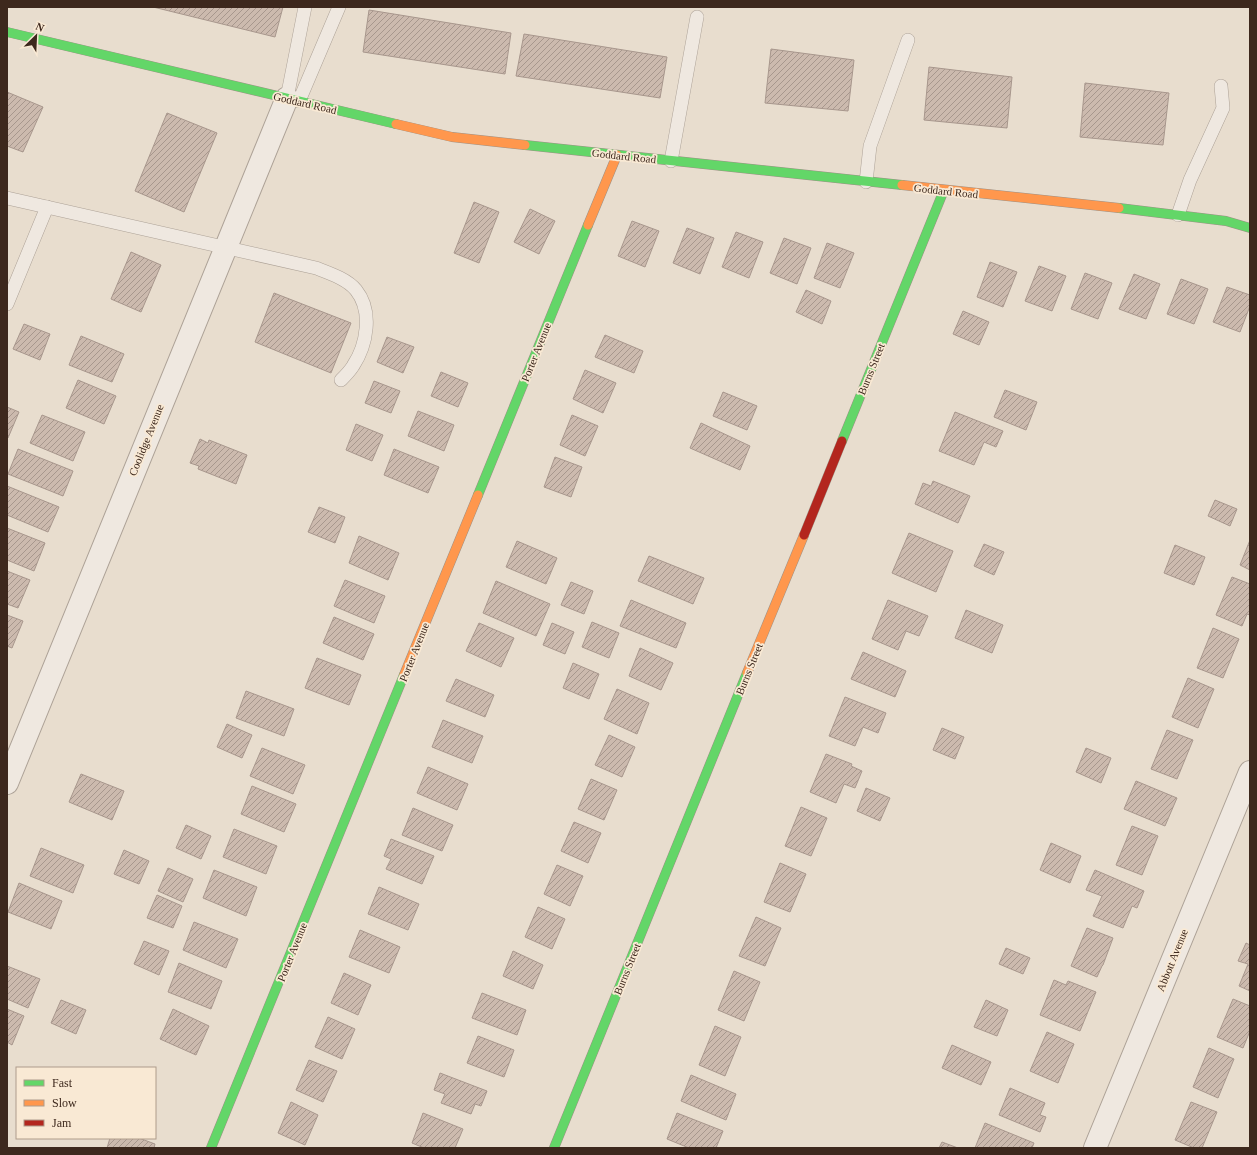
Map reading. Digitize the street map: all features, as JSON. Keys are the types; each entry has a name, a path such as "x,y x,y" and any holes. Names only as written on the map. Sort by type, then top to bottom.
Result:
{"street":[{"name":"Goddard Road","path":"7,32 452,136 1178,215 1226,221 1250,228"},
{"name":"Coolidge Avenue","path":"7,783 226,247 293,100"},
{"name":"Porter Avenue","path":"211,1148 617,155"},
{"name":"Burns Street","path":"554,1148 944,190"},
{"name":"Abbott Avenue","path":"1095,1148 1250,772"}],"lane":[{"path":"293,100 305,7"},
{"path":"293,100 339,7"},
{"path":"672,161 697,17"},
{"path":"866,182 870,146 908,40"},
{"path":"1178,215 1190,180 1223,108 1221,86"},
{"path":"7,198 316,268 337,277 356,289 364,303 367,321 364,342 353,366 341,380"},
{"path":"7,304 47,207"}],"building":[{"path":"153,7 283,7 275,37"},
{"path":"369,10 511,33 505,74 363,52"},
{"path":"524,34 667,57 660,98 516,76"},
{"path":"771,49 854,60 848,111 765,103"},
{"path":"929,67 1012,77 1007,128 924,120"},
{"path":"1085,83 1169,93 1163,145 1080,137"},
{"path":"7,92 43,107 23,152 7,146"},
{"path":"167,113 217,133 184,212 135,191"},
{"path":"474,202 499,212 479,263 454,253"},
{"path":"530,209 555,221 539,254 514,242"},
{"path":"632,221 659,231 645,267 618,256"},
{"path":"687,228 714,238 700,274 673,263"},
{"path":"736,232 763,242 749,278 722,267"},
{"path":"784,238 811,248 797,284 770,273"},
{"path":"827,243 854,253 840,288 814,278"},
{"path":"131,252 161,265 141,312 111,299"},
{"path":"990,262 1017,272 1003,307 977,297"},
{"path":"1039,266 1066,276 1052,311 1025,301"},
{"path":"1085,273 1112,283 1098,319 1071,309"},
{"path":"1134,274 1160,284 1146,319 1119,309"},
{"path":"1181,279 1208,289 1194,324 1167,314"},
{"path":"1227,287 1250,295 1250,306 1240,332 1213,322"},
{"path":"806,290 831,301 822,324 796,312"},
{"path":"274,293 351,323 331,373 255,342"},
{"path":"963,311 989,322 979,345 953,334"},
{"path":"24,324 50,334 40,360 13,349"},
{"path":"605,335 643,351 634,373 595,357"},
{"path":"81,336 124,354 112,382 69,365"},
{"path":"387,337 414,347 403,373 377,362"},
{"path":"585,370 616,383 603,413 573,399"},
{"path":"441,372 468,383 458,407 431,396"},
{"path":"78,380 116,396 104,424 66,408"},
{"path":"374,381 400,391 391,413 365,403"},
{"path":"1005,390 1037,402 1026,430 994,417"},
{"path":"723,392 757,406 747,430 713,416"},
{"path":"7,407 19,412 8,438 7,437"},
{"path":"418,411 454,425 444,451 408,436"},
{"path":"955,412 1003,431 996,447 984,442 974,465 939,451"},
{"path":"42,415 85,432 73,461 30,443"},
{"path":"572,415 598,426 585,456 560,445"},
{"path":"701,423 750,446 740,470 690,448"},
{"path":"356,424 383,435 372,461 346,450"},
{"path":"200,439 208,443 209,440 247,455 236,484 198,469 199,466 190,463"},
{"path":"18,449 73,471 63,496 8,474"},
{"path":"394,449 439,467 428,493 384,475"},
{"path":"555,457 582,467 571,497 544,487"},
{"path":"933,481 970,496 958,523 915,504 923,483 931,486"},
{"path":"7,486 59,507 48,532 7,515"},
{"path":"1215,500 1237,509 1230,526 1208,516"},
{"path":"319,507 345,517 335,543 308,532"},
{"path":"7,528 45,543 34,571 7,560"},
{"path":"909,533 953,551 936,592 892,573"},
{"path":"359,536 399,553 388,580 349,563"},
{"path":"1250,540 1250,570 1240,565"},
{"path":"517,541 557,558 546,584 506,567"},
{"path":"984,544 1004,552 994,575 974,566"},
{"path":"1175,545 1205,557 1194,585 1164,573"},
{"path":"649,556 704,578 693,604 638,581"},
{"path":"7,571 30,580 18,608 7,604"},
{"path":"1232,577 1250,584 1250,615 1247,614 1242,626 1216,615"},
{"path":"345,580 385,596 374,623 334,606"},
{"path":"496,581 550,604 536,636 483,613"},
{"path":"571,582 593,591 584,614 561,605"},
{"path":"631,600 686,623 676,648 620,626"},
{"path":"888,600 928,616 919,636 906,631 898,650 872,639"},
{"path":"966,610 1003,625 992,653 955,638"},
{"path":"7,615 23,621 12,648 7,646"},
{"path":"334,617 374,634 363,660 323,643"},
{"path":"592,622 619,633 609,658 582,647"},
{"path":"479,623 514,638 501,667 466,651"},
{"path":"552,623 574,632 565,654 543,645"},
{"path":"1213,628 1239,639 1223,678 1197,668"},
{"path":"640,648 673,663 661,690 629,676"},
{"path":"863,652 906,671 895,697 851,679"},
{"path":"317,658 361,675 349,705 305,688"},
{"path":"573,663 599,674 589,699 563,688"},
{"path":"1188,678 1214,689 1198,728 1172,717"},
{"path":"456,679 494,695 485,717 446,701"},
{"path":"617,689 649,703 637,734 604,719"},
{"path":"246,691 294,709 284,736 236,718"},
{"path":"845,697 886,713 878,733 863,727 855,746 829,736"},
{"path":"443,720 483,736 472,763 432,747"},
{"path":"227,724 252,735 242,758 217,747"},
{"path":"942,728 964,737 955,759 933,750"},
{"path":"1167,730 1193,740 1177,779 1151,769"},
{"path":"609,735 635,747 622,777 595,765"},
{"path":"262,748 305,765 293,794 250,776"},
{"path":"1086,748 1111,758 1101,783 1076,772"},
{"path":"826,754 852,764 851,766 862,771 855,788 844,784 836,803 810,792"},
{"path":"428,767 468,784 457,810 417,793"},
{"path":"81,774 124,791 112,820 69,802"},
{"path":"591,779 617,790 604,820 578,809"},
{"path":"1136,781 1177,798 1165,826 1124,809"},
{"path":"252,786 296,804 284,832 241,814"},
{"path":"866,788 890,798 880,821 857,811"},
{"path":"801,807 827,818 811,856 785,846"},
{"path":"413,808 453,825 442,851 402,835"},
{"path":"574,822 601,833 588,863 561,851"},
{"path":"186,825 211,836 201,859 176,848"},
{"path":"1132,826 1158,836 1142,875 1116,865"},
{"path":"234,829 277,846 266,874 223,857"},
{"path":"391,839 434,856 422,884 386,869 391,859 384,856"},
{"path":"1051,843 1081,856 1070,883 1040,870"},
{"path":"41,848 84,865 73,893 30,876"},
{"path":"124,850 149,861 139,884 114,874"},
{"path":"780,863 806,874 790,912 764,902"},
{"path":"557,865 583,876 570,906 544,894"},
{"path":"168,868 193,879 183,902 158,891"},
{"path":"214,870 257,887 246,916 203,898"},
{"path":"1095,870 1144,891 1137,908 1132,906 1123,928 1093,916 1102,896 1086,890"},
{"path":"19,883 62,901 51,929 8,912"},
{"path":"379,887 419,904 408,930 368,914"},
{"path":"157,895 182,906 173,928 147,918"},
{"path":"538,907 565,919 552,949 525,937"},
{"path":"756,917 781,928 765,966 739,956"},
{"path":"194,922 238,939 226,968 183,950"},
{"path":"1087,928 1113,938 1097,977 1071,966"},
{"path":"360,930 400,947 389,973 349,957"},
{"path":"144,941 169,951 159,975 134,964"},
{"path":"1246,943 1250,945 1250,991 1239,986 1248,964 1238,961"},
{"path":"1006,948 1030,958 1023,974 999,964"},
{"path":"513,951 543,965 533,989 503,976"},
{"path":"179,963 222,981 211,1009 168,992"},
{"path":"7,966 40,979 28,1008 7,999"},
{"path":"734,971 760,982 744,1021 718,1010"},
{"path":"344,973 371,985 358,1015 331,1003"},
{"path":"1054,980 1066,985 1068,981 1096,992 1080,1031 1040,1015"},
{"path":"482,993 526,1010 517,1035 472,1018"},
{"path":"1233,999 1250,1006 1250,1031 1243,1048 1217,1037"},
{"path":"61,1000 86,1010 76,1034 51,1023"},
{"path":"986,1000 1008,1010 997,1036 974,1027"},
{"path":"7,1009 24,1016 12,1045 7,1042"},
{"path":"173,1009 209,1026 196,1055 160,1039"},
{"path":"328,1017 355,1029 342,1059 315,1047"},
{"path":"715,1026 741,1037 725,1076 699,1065"},
{"path":"1047,1032 1074,1044 1058,1083 1030,1071"},
{"path":"478,1036 514,1050 504,1077 467,1063"},
{"path":"952,1045 991,1062 981,1085 942,1068"},
{"path":"1209,1048 1234,1059 1218,1098 1193,1087"},
{"path":"309,1060 337,1071 323,1102 296,1090"},
{"path":"440,1073 487,1091 481,1106 475,1104 471,1114 441,1103 445,1094 434,1090"},
{"path":"691,1075 736,1094 726,1120 681,1101"},
{"path":"1010,1088 1045,1103 1040,1115 1046,1117 1040,1132 999,1115"},
{"path":"291,1102 318,1115 305,1145 278,1133"},
{"path":"1191,1102 1217,1112 1202,1148 1194,1148 1175,1140"},
{"path":"423,1113 463,1129 455,1148 424,1148 412,1143"},
{"path":"677,1113 723,1131 716,1148 689,1148 667,1139"},
{"path":"985,1123 1034,1143 1032,1148 975,1148"},
{"path":"110,1139 142,1139 155,1144 154,1148 107,1148"},
{"path":"942,1142 958,1148 939,1148"}],"traffic: fast":[{"path":"7,32 396,124"},
{"path":"525,145 902,185"},
{"path":"842,441 944,190"},
{"path":"1119,208 1226,221 1250,228"},
{"path":"478,495 588,225"},
{"path":"554,1148 747,673"},
{"path":"211,1148 404,675"}],"traffic: slow":[{"path":"396,124 452,137 525,145"},
{"path":"588,225 617,155"},
{"path":"902,185 1119,208"},
{"path":"404,675 478,495"},
{"path":"747,673 804,535"}],"traffic: jam":[{"path":"804,535 842,441"}]}
